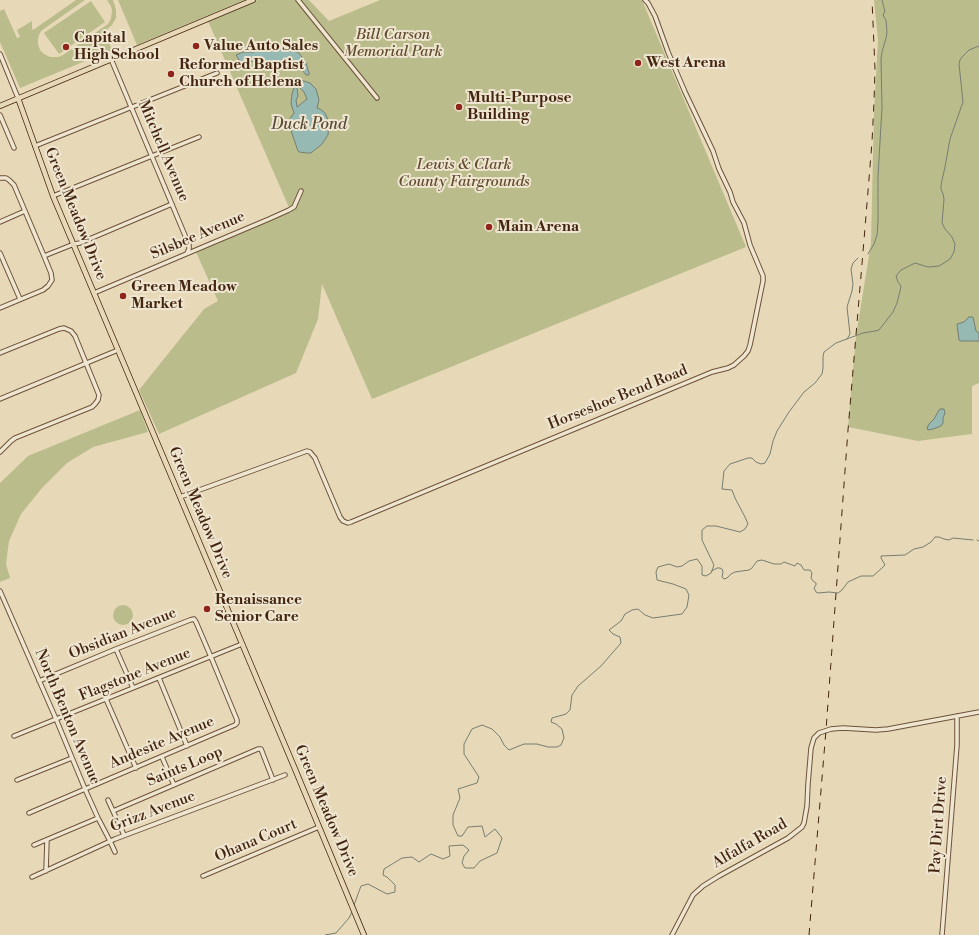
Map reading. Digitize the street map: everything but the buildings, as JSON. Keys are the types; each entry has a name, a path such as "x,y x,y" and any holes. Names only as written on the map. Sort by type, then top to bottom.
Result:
{"main road":[{"path":"0,106 253,0"},
{"name":"Green Meadow Drive","path":"18,98 53,196 364,935"}],"street":[{"path":"298,0 377,98"},
{"name":"Horseshoe Bend Road","path":"180,497 307,451 310,452 315,458 340,517 343,521 348,523 704,375 728,368 744,356 750,345 763,276 750,245 744,223 719,169 713,151 685,92 655,16 645,0"},
{"path":"0,54 18,98"},
{"name":"Mitchell Avenue","path":"111,59 189,245 187,253"},
{"path":"0,67 5,65"},
{"path":"35,146 216,72"},
{"path":"0,115 14,148"},
{"path":"53,196 199,137"},
{"path":"0,178 6,178 14,185 51,273 52,280 48,286 42,290 0,308"},
{"name":"Silsbee Avenue","path":"94,293 289,210 294,207 301,191"},
{"path":"44,256 80,243 172,204"},
{"path":"0,222 25,211"},
{"path":"0,253 20,299"},
{"path":"0,353 64,328 71,331 75,336 98,392 98,400 92,407 15,438 10,441 0,452"},
{"path":"0,399 118,350"},
{"name":"North Benton Avenue","path":"0,591 85,789 114,852"},
{"name":"Obsidian Avenue","path":"39,681 116,648 194,619 211,657"},
{"name":"Flagstone Avenue","path":"14,736 242,644"},
{"path":"116,648 133,688"},
{"name":"Andesite Avenue","path":"29,813 235,725 237,720 211,657"},
{"path":"159,678 187,746"},
{"path":"106,699 136,768"},
{"name":"Alfalfa Road","path":"672,935 694,895 703,886 788,838 802,827 807,806 811,748 814,738 819,733 831,729 843,728 876,730 888,729 979,712"},
{"name":"Pay Dirt Drive","path":"942,935 958,716"},
{"name":"Saints Loop","path":"113,811 258,749 261,749 273,780"},
{"path":"162,757 174,785"},
{"path":"17,780 72,758"},
{"name":"Grizz Avenue","path":"32,877 124,835 285,775"},
{"path":"108,800 124,835"},
{"path":"34,845 98,818"},
{"name":"Ohana Court","path":"203,876 319,827"},
{"path":"46,871 47,840"}],"green space":[{"path":"76,0 85,0 41,31 38,39 40,50 50,57 58,57 63,55 108,24 111,19 112,10 107,0 113,0 116,10 116,18 112,25 104,32 112,50 20,88 0,42 0,11 4,9 17,38 20,37 17,30 32,21 33,30"},
{"path":"118,0 245,0 137,45"},
{"name":"Lewis & Clark County Fairgrounds","path":"258,0 309,0 329,21 380,0 642,0 746,247 372,399 322,284 318,319 296,373 159,434 139,390 204,309 218,301 196,252 291,212 208,21"},
{"path":"874,0 979,0 979,383 972,386 972,434 918,441 848,427 856,336 871,243 874,112 878,40"},
{"path":"91,1 105,22 59,54 44,33"},
{"path":"140,410 148,432 93,447 67,463 42,488 21,514 9,541 6,564 10,578 0,582 0,483 28,456"},
{"path":"119,605 127,605 133,611 133,619 127,625 119,625 113,619 113,611"}],"water":[{"path":"277,44 286,49 299,53 306,63 309,75 306,75 299,66 295,65 280,67 269,66 256,60 242,65 236,55 243,52 254,52"},
{"name":"Duck Pond","path":"301,80 310,83 316,89 319,100 317,108 324,112 329,123 328,135 322,144 311,153 298,151 289,125 289,120 294,113 291,104 295,85","holes":["299,87 304,92 307,99 297,107 297,88"]},
{"path":"969,317 973,317 976,331 979,333 979,341 959,340 957,324 964,322"},
{"path":"941,409 944,409 945,413 943,423 941,426 928,430 927,428 929,424"}],"waterway":[{"path":"868,254 877,235 878,222 878,177 882,107 881,59 887,32 882,0"},
{"path":"354,905 361,886 368,884 387,894 395,892 395,885 383,875 384,869 402,858 412,857 419,862 431,854 443,859 450,856 449,846 463,845 469,850 464,856 462,863 465,868 474,868 480,861 497,853 502,838 495,829 485,837 482,826 468,827 462,836 458,836 453,825 453,815 460,798 458,789 477,783 479,777 464,754 464,744 472,729 482,725 492,729 509,750 524,744 537,744 548,747 557,747 561,745 564,738 562,729 551,722 552,718 566,714 570,710 572,695 578,686 601,666 621,643 620,637 613,634 609,630 621,621 625,614 632,610 638,609 645,615 653,618 682,614 687,607 689,595 686,589 657,580 656,572 658,567 669,564 677,567 682,566 689,561 697,559 702,566 702,575 706,576 711,573 714,565 702,540 702,530 707,526 716,526 740,532 745,529 748,524 732,490 722,489 724,471 730,464 748,458 752,458 761,464 765,463 770,454 777,431 789,412 804,392 815,383 822,374 824,352 836,343 863,333 879,330 893,312 901,286 896,276 901,270 915,263 928,267 939,266 950,259 954,252 955,244 942,223 944,199 941,185 950,139 963,102 959,64 960,60 969,50 979,46"},
{"path":"847,339 850,334 847,307 853,284 851,269 853,263 858,258"},
{"path":"712,571 717,568 722,569 722,577 724,579 735,572 749,570 757,561 762,560 774,564 781,564 784,562 795,566 797,563 801,565 804,570 810,570 812,573 811,578 816,583 814,588 816,592 838,593 848,582 861,576 873,576 885,565 881,556 905,555 914,549 923,547 931,542 935,537 949,540 953,538 973,540"},
{"path":"325,935 336,933 349,918 352,912"}],"railway":[{"path":"809,935 872,142 875,69 872,0"}],"place":[{"name":"Value Auto Sales","path":"196,46"},
{"name":"Capital High School","path":"66,47"},
{"name":"West Arena","path":"638,63"},
{"name":"Reformed Baptist Church of Helena","path":"171,74"},
{"name":"Multi-Purpose Building","path":"459,107"},
{"name":"Main Arena","path":"489,227"},
{"name":"Green Meadow Market","path":"123,296"},
{"name":"Renaissance Senior Care","path":"207,609"}],"park label":[{"name":"Bill Carson Memorial Park","path":"393,44"}]}
